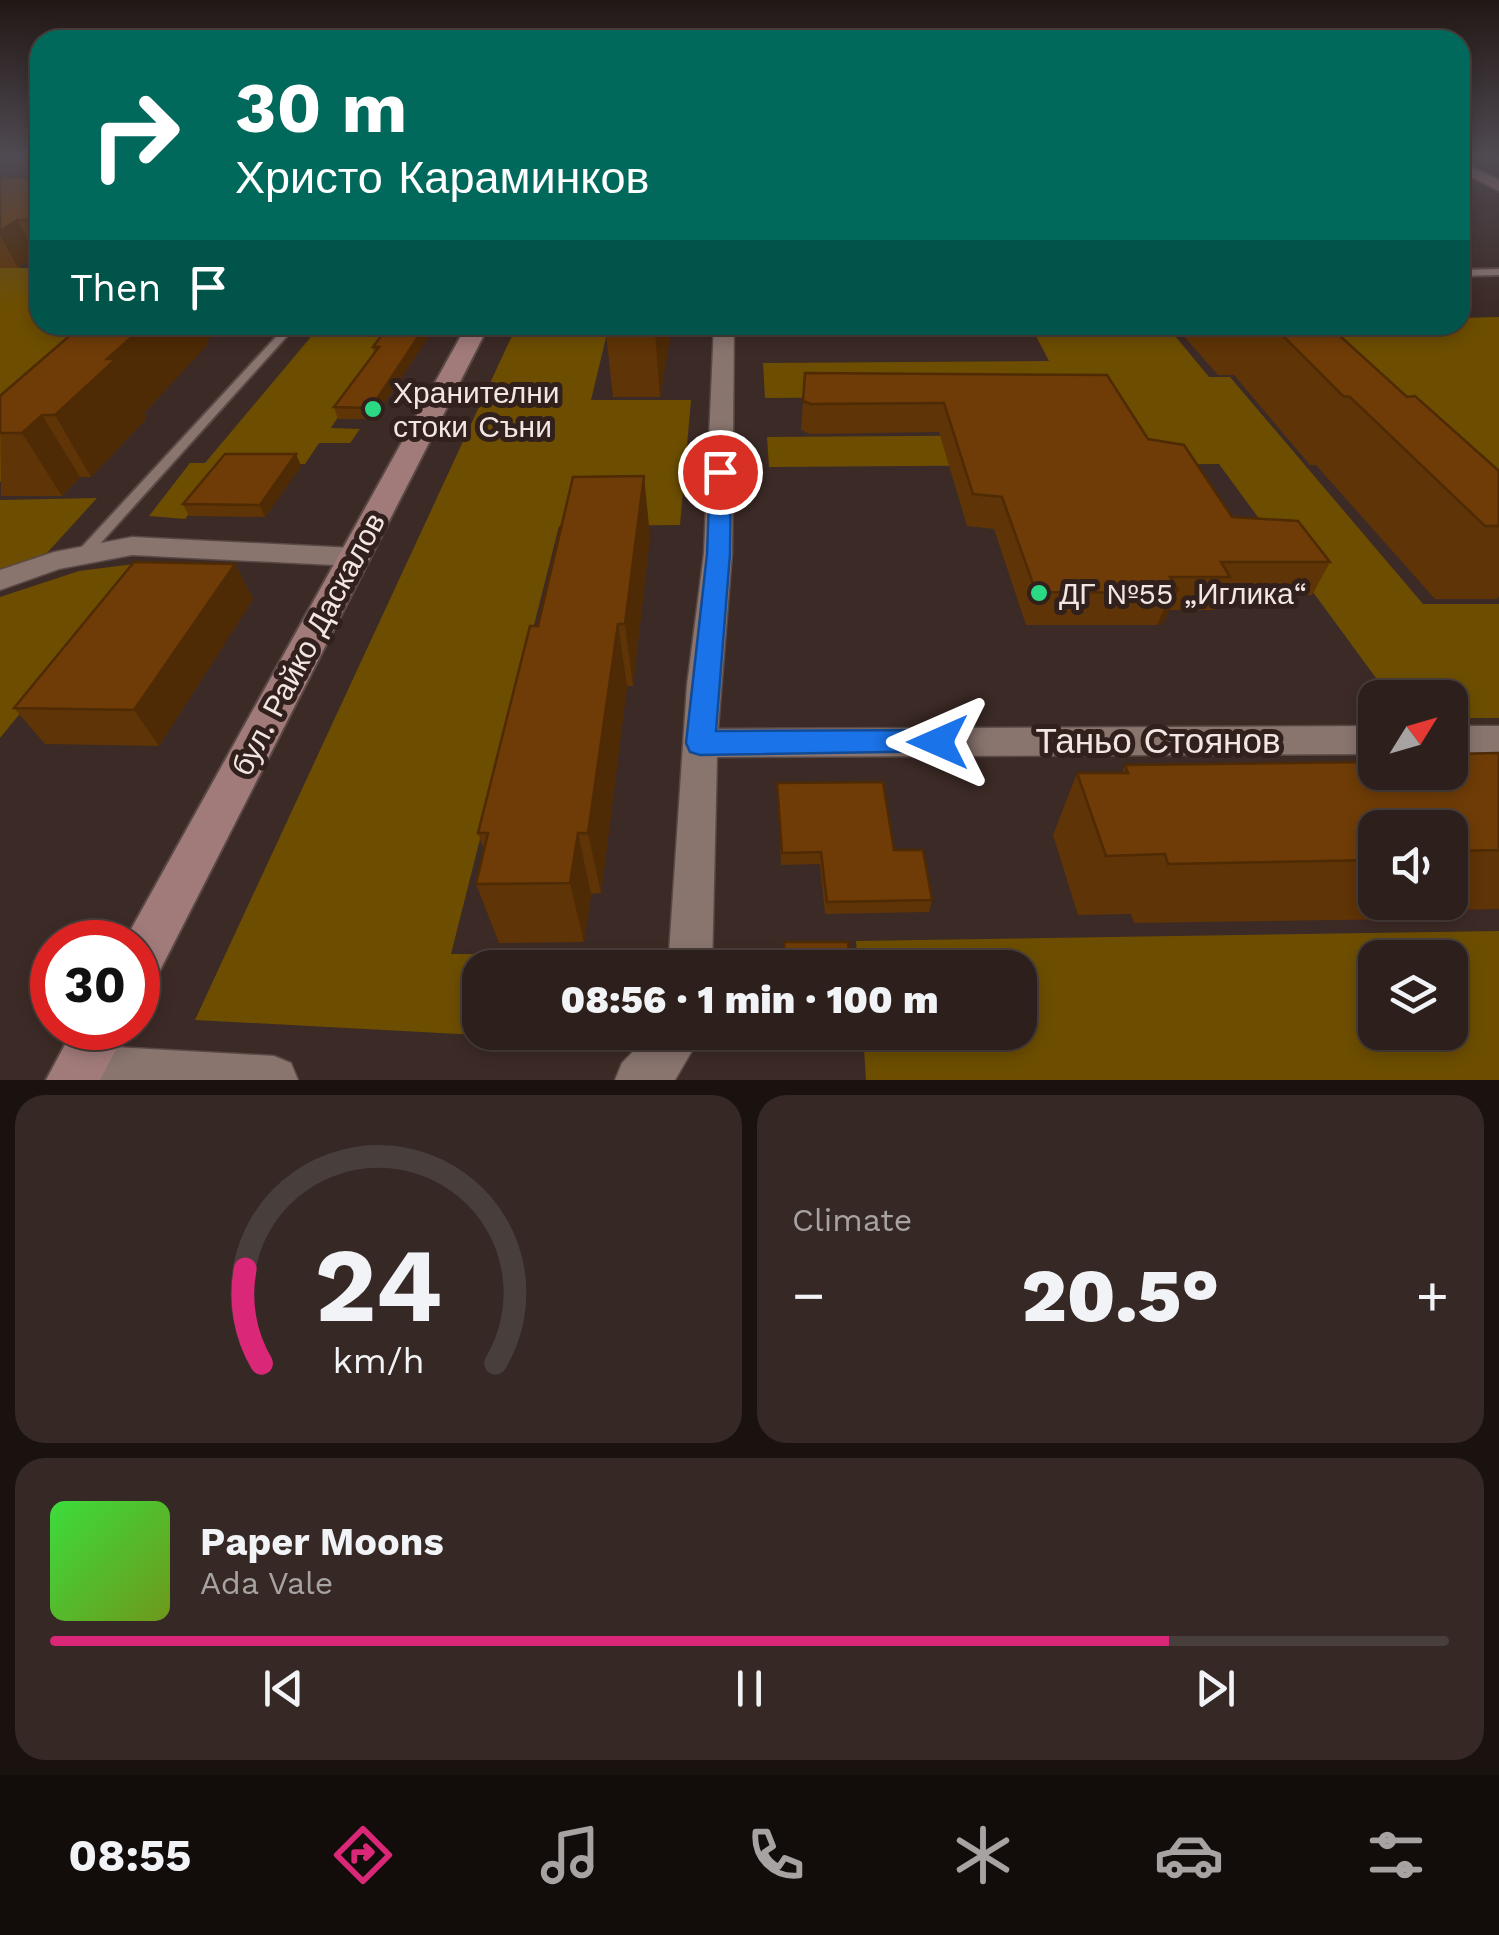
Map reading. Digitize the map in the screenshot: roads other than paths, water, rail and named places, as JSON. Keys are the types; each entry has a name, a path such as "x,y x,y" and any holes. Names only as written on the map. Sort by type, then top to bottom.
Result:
{"street":[{"name":"бул. Райко Даскалов","path":"160,922 473,335"},
{"path":"691,950 700,743 718,554 724,335"},
{"path":"0,580 84,554 154,546 354,557"},
{"name":"Таньо Стоянов","path":"700,743 1358,740"},
{"path":"1468,740 1499,740"},
{"path":"639,1080 659,1064 668,1050"},
{"path":"84,1059 274,1080"}],"lane":[{"path":"1470,272 1499,272"},
{"path":"84,554 283,335"}],"place":[{"name":"Хранителни стоки Съни","path":"373,409"},
{"name":"ДГ №55 „Иглика“","path":"1039,593"}]}
